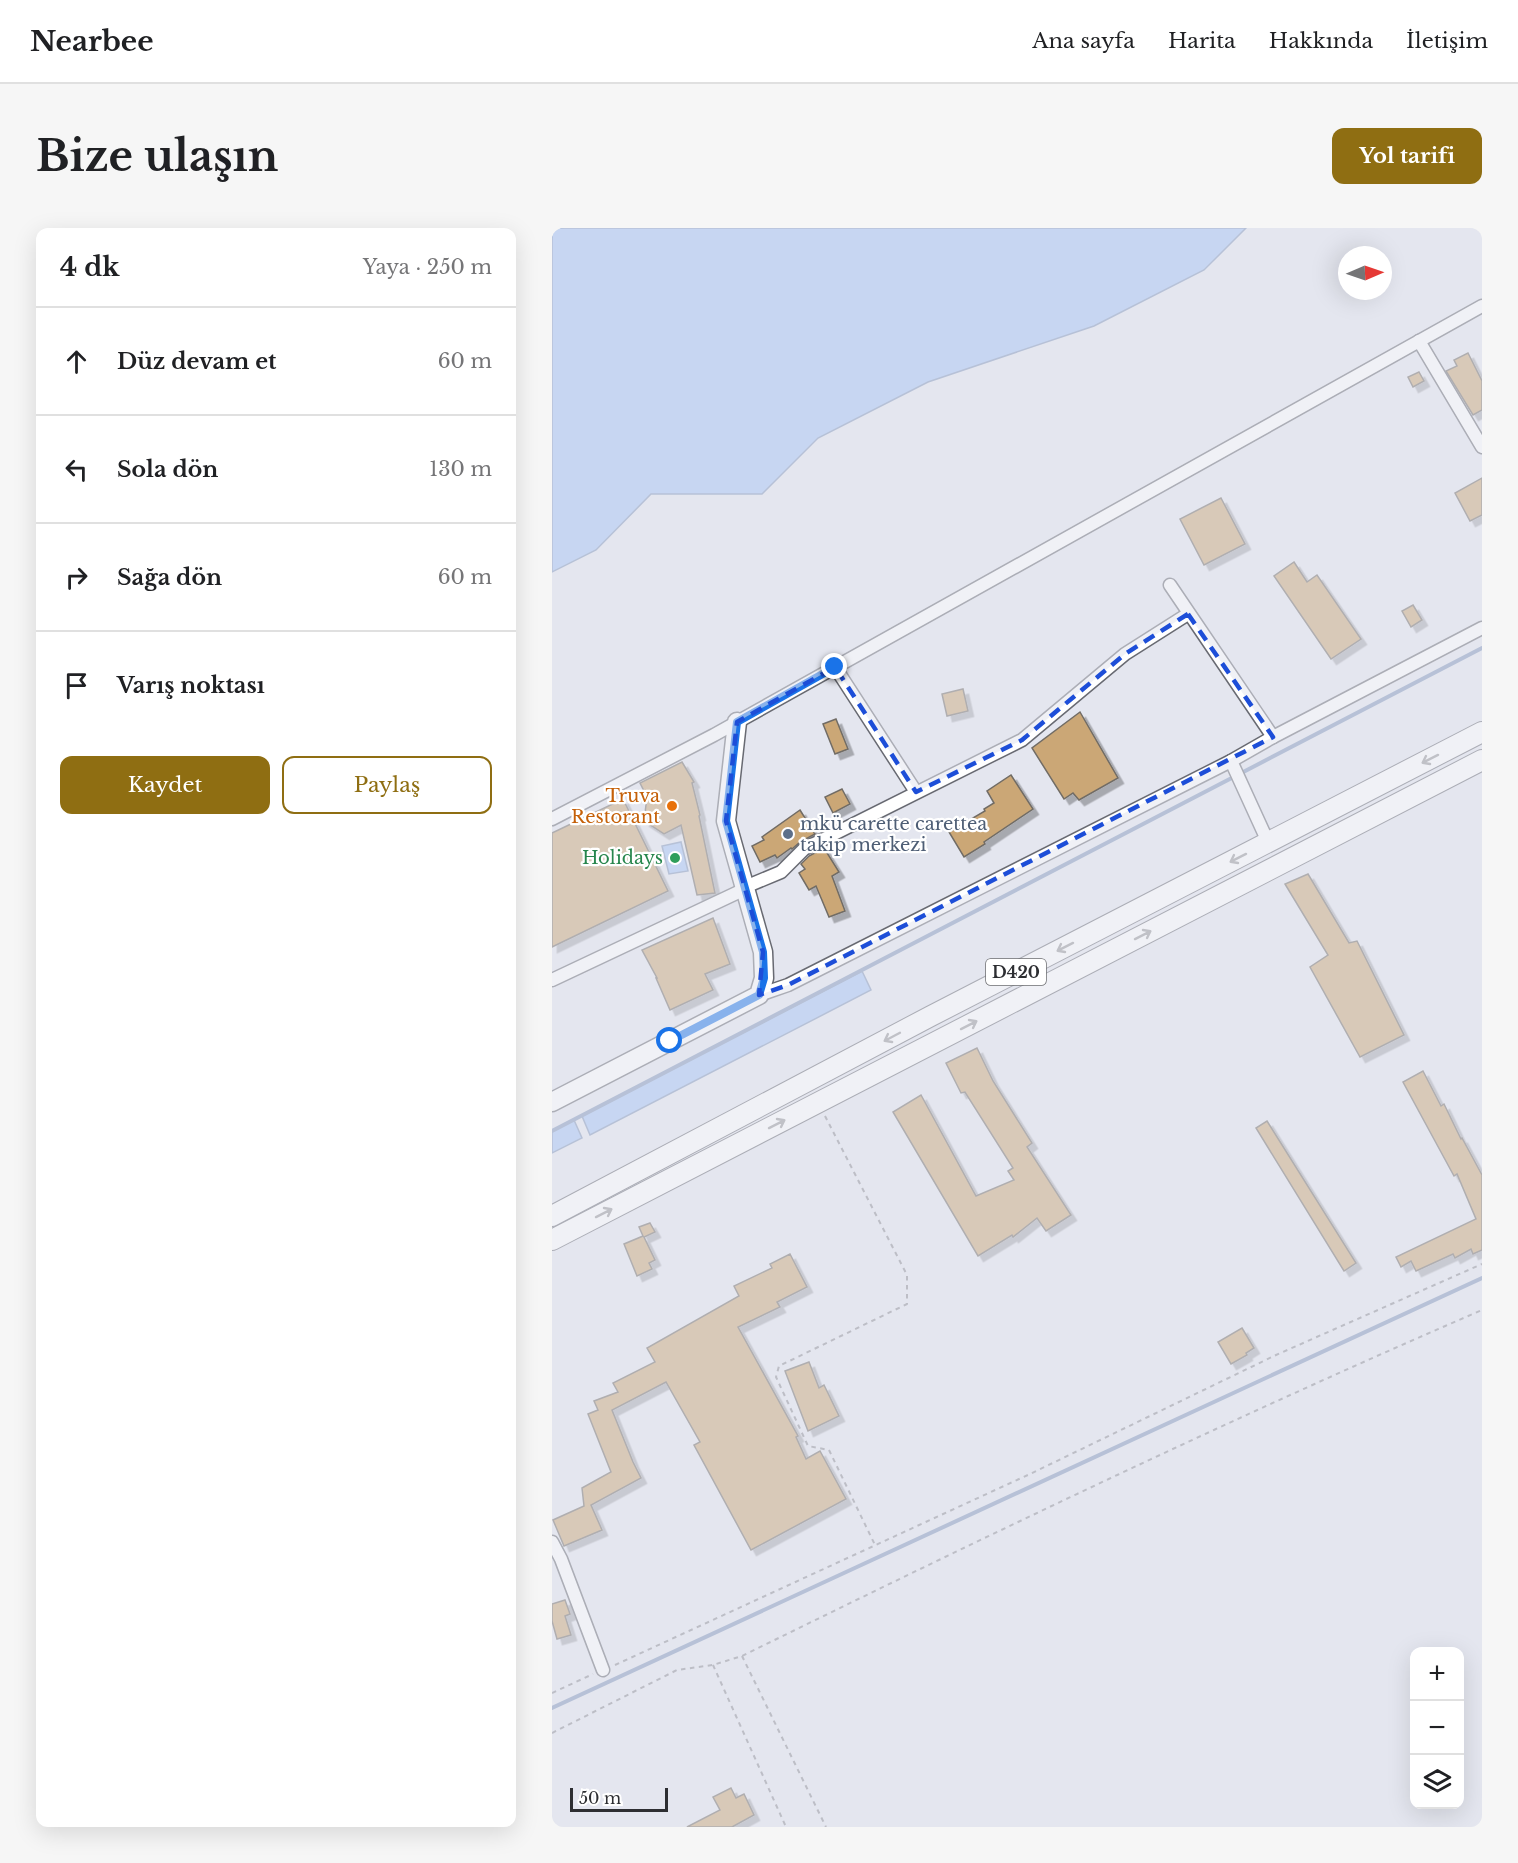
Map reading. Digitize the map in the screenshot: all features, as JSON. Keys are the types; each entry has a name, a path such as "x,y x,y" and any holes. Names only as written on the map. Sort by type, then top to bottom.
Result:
{"main road":[{"name":"D420","path":"552,1216 931,1016 1482,732"},
{"name":"D420","path":"552,1240 1482,760"}],"street":[{"path":"552,819 737,722 1482,306"},
{"path":"1419,341 1482,447"},
{"path":"1170,585 1273,736"},
{"path":"552,980 781,872 804,849 1022,740 1125,654 1188,614"},
{"path":"554,1096 759,995 788,985 1231,761 1273,736 1482,628"},
{"path":"835,667 916,792"},
{"path":"737,722 726,821 763,952 764,978 759,995"},
{"path":"1231,761 1268,842"},
{"path":"552,1542 561,1559 603,1670"}],"path":[{"path":"819,1102 907,1275 907,1304 779,1366 777,1377 808,1446 829,1450 875,1545"},
{"path":"552,1693 1030,1474 1276,1355 1482,1264"},
{"path":"552,1733 677,1670 713,1665 742,1656 1189,1442 1361,1362 1482,1310"},
{"path":"742,1656 826,1827"},
{"path":"713,1665 786,1827"}],"highlighted area":[{"path":"1188,614 1273,737 788,985 759,995 763,952 726,821 737,722 835,667 916,792 1022,740 1125,654"}],"water":[{"path":"552,228 1246,228 1204,270 1094,326 928,382 818,438 762,494 651,494 596,550 552,572"},
{"name":"Holidays","path":"681,842 688,871 669,874 662,846"},
{"path":"862,971 871,990 590,1135 582,1116"},
{"path":"574,1120 582,1138 552,1153 552,1131"}],"building":[{"path":"1468,353 1482,381 1482,410 1473,415 1446,371 1457,366 1454,360"},
{"path":"1419,372 1424,381 1413,387 1408,377"},
{"path":"1482,478 1482,515 1470,521 1455,493"},
{"path":"1221,498 1245,544 1204,565 1180,519"},
{"path":"1294,562 1307,582 1317,575 1361,639 1331,659 1274,576"},
{"path":"1413,605 1422,620 1411,627 1402,611"},
{"path":"963,689 968,711 947,716 942,694"},
{"path":"1080,712 1118,778 1079,800 1073,793 1064,799 1032,748"},
{"path":"836,719 848,749 835,754 823,724"},
{"name":"Truva Restorant","path":"682,762 694,782 692,783 715,893 697,895 681,825 664,834 644,821 647,797 640,783"},
{"path":"1011,775 1033,809 964,857 949,832 985,811 984,809 994,803 987,791"},
{"path":"842,789 850,804 833,813 825,797"},
{"path":"623,799 668,891 552,947 552,833"},
{"name":"mkü carette carettea takip merkezi","path":"800,810 815,834 777,858 775,855 760,862 752,846 764,840 762,837"},
{"path":"824,848 839,872 832,876 845,911 829,917 816,886 809,890 799,873 805,869 801,864 809,856"},
{"path":"1308,874 1349,943 1357,941 1404,1035 1360,1057 1310,967 1328,955 1285,884"},
{"path":"713,918 730,964 705,974 713,990 670,1010 642,950"},
{"path":"977,1048 993,1081 1032,1143 1027,1147 1071,1215 1046,1231 1037,1218 1013,1237 1012,1235 978,1256 893,1112 921,1095 976,1196 1014,1180 1008,1171 1013,1168 965,1092 961,1093 946,1063"},
{"path":"1423,1071 1441,1106 1444,1104 1482,1175 1482,1250 1473,1254 1471,1249 1455,1258 1453,1254 1416,1271 1411,1261 1401,1267 1396,1257 1476,1219 1457,1174 1454,1176 1403,1082"},
{"path":"1267,1121 1356,1263 1344,1271 1256,1128"},
{"path":"650,1223 655,1232 644,1237 655,1260 649,1263 652,1269 637,1276 624,1244 643,1236 639,1227"},
{"path":"790,1254 807,1287 777,1302 780,1307 738,1327 798,1436 796,1437 806,1459 820,1451 846,1499 751,1550 694,1445 700,1442 666,1382 612,1410 641,1478 591,1505 602,1530 564,1546 553,1520 584,1506 582,1488 611,1472 588,1414 598,1410 594,1401 618,1392 613,1383 655,1362 647,1348 739,1296 734,1286 772,1268 770,1264"},
{"path":"1242,1328 1254,1348 1231,1364 1218,1342"},
{"path":"809,1362 819,1388 824,1385 839,1416 808,1431 785,1371"},
{"path":"565,1600 570,1614 565,1616 571,1635 557,1639 552,1621 552,1604"},
{"path":"731,1788 736,1798 744,1794 754,1815 732,1827 687,1827 720,1810 713,1797"}],"waterway":[{"path":"552,1131 1482,648"},
{"path":"552,1708 1482,1278"}],"place":[{"name":"Truva Restorant","path":"672,806"},
{"name":"mkü carette carettea takip merkezi","path":"788,834"},
{"name":"Holidays","path":"675,858"}],"route":[{"path":"670,1041 759,995 764,978 763,952 726,821 737,722 835,667"}]}
